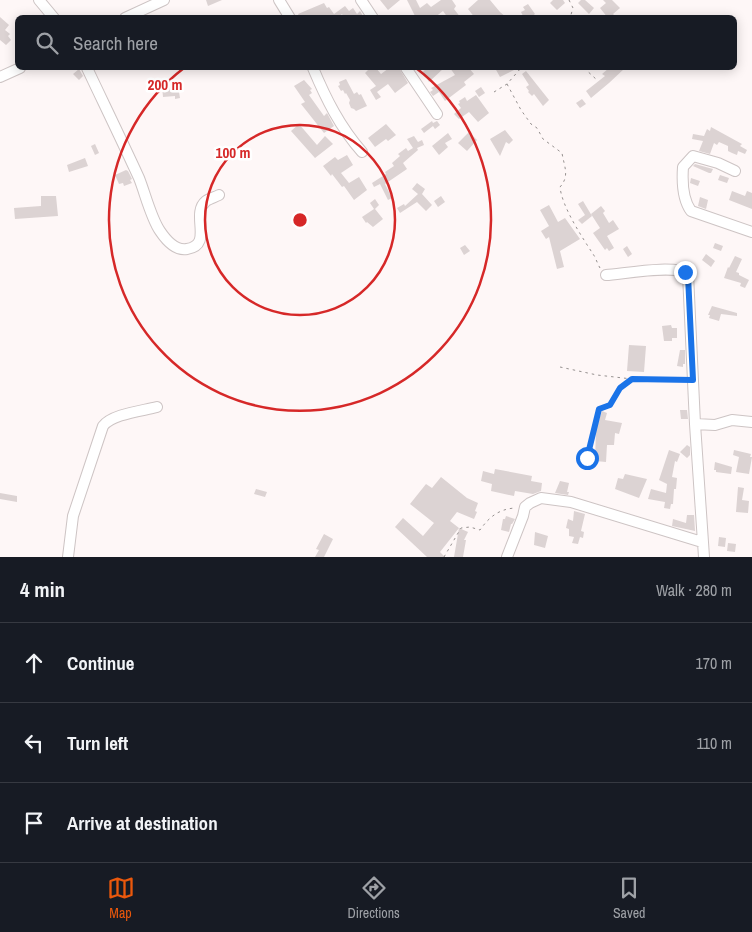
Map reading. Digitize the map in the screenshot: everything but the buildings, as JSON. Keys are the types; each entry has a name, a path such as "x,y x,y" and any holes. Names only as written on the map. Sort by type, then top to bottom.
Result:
{"street":[{"path":"39,0 52,15"},
{"path":"132,15 164,0"},
{"path":"279,0 288,15"},
{"path":"361,0 371,15"},
{"path":"0,77 16,70"},
{"path":"88,70 139,180 159,230 169,242 179,249 187,250 195,246 200,241 200,212 202,205 219,195"},
{"path":"314,70 330,106 350,138 362,152"},
{"path":"407,70 437,114"},
{"path":"735,171 718,163 694,156 683,167 682,180 687,206 691,212 752,232"},
{"path":"606,275 668,269 687,273 704,557"},
{"path":"68,557 73,516 103,426 106,422 116,418 156,407"},
{"path":"695,424 715,425 732,420 752,422"},
{"path":"507,557 525,507 541,498 570,502 702,542"}],"path":[{"path":"569,0 574,8 571,15"},
{"path":"494,92 507,84 519,70"},
{"path":"586,70 597,80"},
{"path":"507,84 521,110 531,124 537,128 543,139 562,152 567,173 565,182 560,187 561,197 567,206 570,217 593,254 598,266 606,275"},
{"path":"560,367 597,375 632,379 693,380"},
{"path":"587,458 599,409 610,405 620,388 632,379"},
{"path":"444,557 461,528 470,527 480,530 496,512 509,508 520,508 522,519"}],"route":[{"path":"587,458 599,409 610,405 620,388 632,379 693,380 688,274 685,272"}]}
